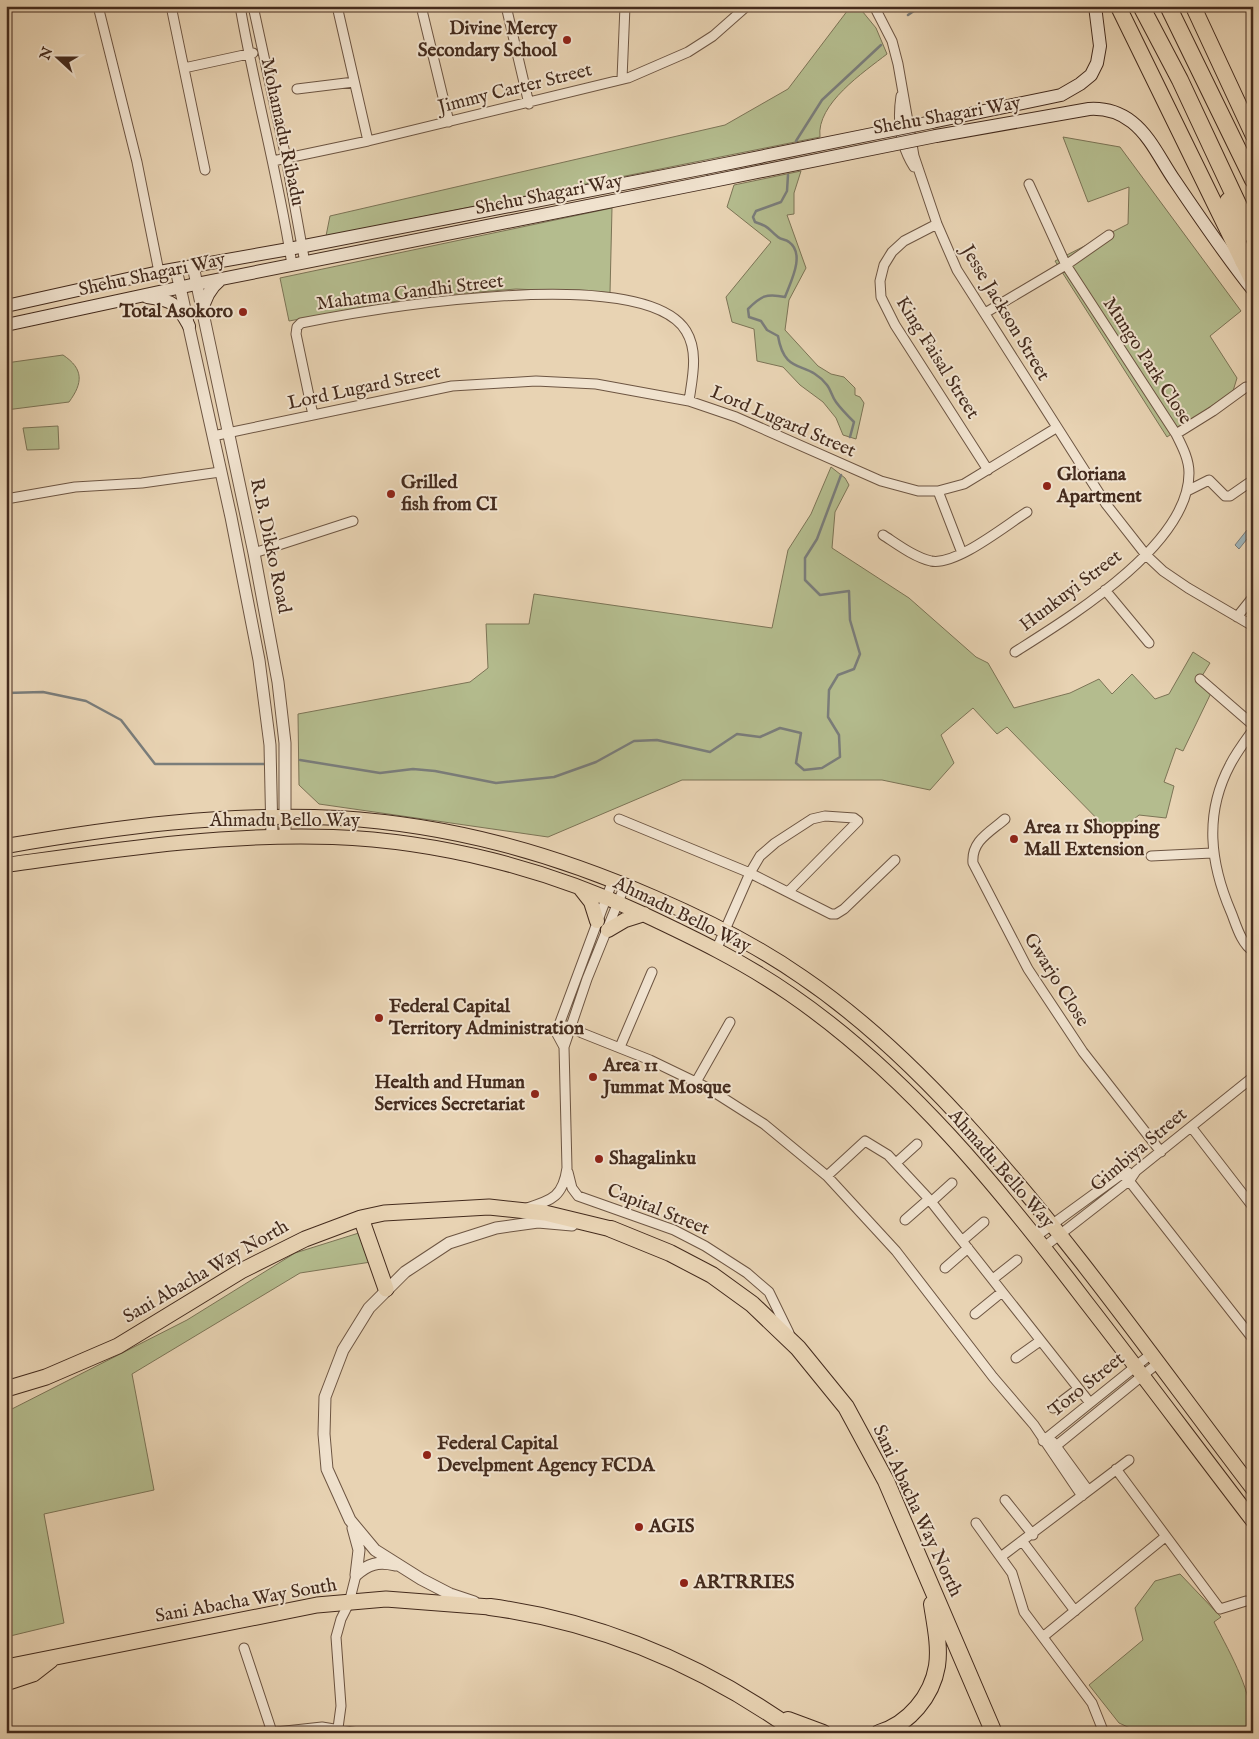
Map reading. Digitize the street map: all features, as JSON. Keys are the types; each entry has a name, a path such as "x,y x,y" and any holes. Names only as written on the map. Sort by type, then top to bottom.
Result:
{"highway":[{"path":"1118,6 1253,282"},
{"path":"1142,6 1180,80 1253,236"},
{"path":"1168,6 1253,180"},
{"path":"1193,6 1253,135"},
{"path":"1220,167 1243,261"},
{"name":"Sani Abacha Way North","path":"6,1389 46,1377 118,1346 241,1271 304,1239 361,1218 384,1213 489,1206 521,1209 611,1229 670,1253 712,1275 752,1304 798,1348 846,1408 886,1481 994,1733"},
{"path":"361,1218 386,1289"},
{"path":"879,1733 889,1730 910,1716 928,1694 937,1666 937,1635 932,1603 915,1551"},
{"name":"Sani Abacha Way South","path":"6,1667 264,1614 317,1605 386,1599 490,1608 562,1621 612,1635 690,1667 755,1703 798,1733"},
{"path":"6,1682 33,1674 53,1658"},
{"path":"772,1714 823,1733"}],"main road":[{"name":"Shehu Shagari Way","path":"6,306 159,272 289,249 705,168 1061,95 1091,75 1097,63 1100,46 1095,6"},
{"name":"Shehu Shagari Way","path":"6,325 180,287 936,136 1101,109 1116,112 1131,121 1142,131 1218,246 1253,290"},
{"path":"202,313 204,301 221,279"},
{"path":"137,297 171,302 181,310 188,326"},
{"name":"Ahmadu Bello Way","path":"6,846 161,824 279,817 381,821 461,834 549,856 619,882 726,930 803,977 885,1044 976,1134 1055,1229 1253,1489"},
{"name":"Ahmadu Bello Way","path":"6,865 178,842 279,837 332,837 410,844 509,865 580,887 717,948 792,995 871,1058 961,1148 1040,1242 1253,1521"},
{"path":"580,887 591,902 602,926 644,914"}],"street":[{"path":"98,6 137,162 159,272"},
{"path":"171,6 205,170"},
{"name":"Mohamadu Ribadu","path":"240,6 248,55 273,161 292,265"},
{"name":"Mohamadu Ribadu","path":"253,6 261,52 286,158 305,263"},
{"path":"337,6 368,142"},
{"path":"421,6 449,122"},
{"path":"506,6 528,104"},
{"path":"622,79 625,6"},
{"name":"Jimmy Carter Street","path":"273,161 368,142 528,104 646,72 688,52 713,36 747,6"},
{"name":"Jesse Jackson Street","path":"874,6 892,41 898,64 902,89 898,116 900,136 906,155 924,182 937,224 957,270 1106,504 1146,555 1188,588 1253,626"},
{"path":"184,68 261,52"},
{"path":"297,88 354,82"},
{"name":"Mungo Park Close","path":"1029,184 1066,266 1176,434 1188,459 1187,492 1180,512 1146,555"},
{"name":"King Faisal Street","path":"937,224 904,241 892,252 884,265 880,280 882,297 895,325 988,470"},
{"path":"985,314 1066,266 1108,234"},
{"name":"R.B. Dikko Road","path":"193,266 254,553 278,682 286,742 286,780 279,817 279,837"},
{"name":"R.B. Dikko Road","path":"176,269 249,602 270,745 271,780 279,817"},
{"name":"Mahatma Gandhi Street","path":"313,415 296,334 300,323 361,311 459,299 527,296 562,295 629,301 654,306 669,315 679,322 692,342 694,356 689,401"},
{"name":"Lord Lugard Street","path":"213,436 452,386 496,382 596,384 689,401 736,417 881,481 918,491 938,491 964,484 1056,428"},
{"path":"1176,434 1213,411 1246,387"},
{"path":"6,499 75,487 142,483 220,472"},
{"path":"1187,492 1209,480 1225,496 1230,496 1253,480"},
{"path":"938,491 962,553"},
{"path":"882,536 933,561 942,561 962,553 1027,512"},
{"path":"254,553 354,521"},
{"name":"Hunkuyi Street","path":"1015,652 1068,618 1146,555"},
{"path":"1105,590 1149,643"},
{"path":"1237,617 1253,597"},
{"path":"1200,679 1253,725"},
{"path":"1253,730 1230,765 1222,784 1214,810 1212,853 1224,897 1247,947 1253,952"},
{"path":"717,948 750,873 760,856 775,843 812,819 825,816 854,818 858,821 788,891"},
{"path":"619,818 750,873 788,891 823,911 836,914 895,860"},
{"name":"Gwarjo Close","path":"1004,819 976,844 972,852 973,863 1028,969 1083,1052 1161,1152"},
{"path":"1151,856 1212,853"},
{"path":"564,1047 557,1034 559,1024 619,882"},
{"name":"Capital Street","path":"521,1209 554,1198 564,1185 567,1168 564,1047 571,1031 602,926 619,882"},
{"path":"620,1047 652,972"},
{"path":"696,1082 730,1022"},
{"path":"559,1024 571,1031 582,1033 620,1047 696,1082 764,1124 827,1176 896,1251 993,1377 1046,1438 1085,1493"},
{"path":"557,1034 571,1031"},
{"name":"Gimbiya Street","path":"1040,1242 1055,1229 1130,1180 1136,1170 1192,1128 1253,1077"},
{"path":"1192,1128 1253,1207"},
{"path":"827,1176 865,1141 888,1155 963,1240 1090,1403"},
{"path":"896,1163 917,1144"},
{"name":"Capital Street","path":"567,1168 572,1188 578,1196 674,1230 705,1246 748,1273 769,1292 798,1348"},
{"path":"1040,1242 1122,1172 1136,1170"},
{"path":"1122,1172 1253,1339"},
{"path":"905,1220 952,1183"},
{"path":"338,1728 341,1706 336,1637 341,1619 349,1603 356,1575 359,1550 356,1535 327,1469 324,1434 324,1397 343,1350 369,1308 386,1289 405,1272 449,1243 496,1228 538,1222 611,1229"},
{"path":"963,1240 984,1222"},
{"path":"945,1268 968,1248"},
{"path":"993,1279 1017,1260"},
{"path":"975,1314 1002,1292"},
{"path":"1016,1358 1040,1341"},
{"name":"Toro Street","path":"1053,1448 1154,1359"},
{"name":"Toro Street","path":"1046,1438 1090,1403 1139,1371"},
{"path":"1053,1408 1078,1389"},
{"path":"1002,1556 1129,1460"},
{"path":"1116,1469 1165,1538 1220,1609 1246,1601"},
{"path":"1005,1500 1033,1534"},
{"path":"350,1520 375,1550 403,1568 450,1594 490,1608"},
{"path":"976,1523 1002,1556 1012,1573 1024,1612 1092,1702 1104,1733"},
{"path":"1044,1636 1165,1538"},
{"path":"1023,1542 1075,1611"},
{"path":"356,1575 366,1566 378,1563 403,1568"},
{"path":"244,1648 272,1732"},
{"path":"267,1733 338,1728 358,1733"}],"green space":[{"path":"851,6 858,6 876,28 887,54 855,79 833,101 821,125 820,137 326,236 330,216 725,125 788,89"},
{"path":"1063,137 1120,147 1241,311 1210,336 1237,378 1233,391 1167,437 1055,261 1128,224 1129,187 1088,202"},
{"path":"801,171 794,193 794,214 787,215 806,268 789,300 785,330 818,366 831,374 844,377 855,388 855,395 860,397 864,403 856,439 843,435 836,418 823,402 800,385 783,367 757,361 754,329 732,322 726,297 771,242 727,207 734,185"},
{"path":"612,208 610,293 516,289 419,297 289,321 280,278"},
{"path":"63,355 75,366 79,377 77,389 69,402 6,410 6,363"},
{"path":"58,426 59,449 27,450 23,428"},
{"path":"831,467 845,478 849,485 835,512 832,548 909,598 976,657 988,663 1014,708 1070,693 1099,679 1112,694 1132,674 1155,699 1169,694 1193,652 1210,663 1202,676 1212,691 1183,751 1176,748 1164,782 1174,786 1166,818 1139,815 1114,836 1007,727 997,734 973,708 941,735 954,763 930,790 882,780 682,780 548,837 319,804 299,785 298,714 470,682 488,668 486,624 529,624 534,594 772,628 788,550 811,514"},
{"path":"362,1232 371,1262 300,1273 132,1374 154,1490 44,1514 64,1623 6,1637 6,1412 187,1320 295,1253"},
{"path":"1180,1574 1221,1617 1214,1622 1245,1689 1252,1718 1253,1733 1141,1733 1119,1723 1089,1685 1143,1640 1135,1608 1155,1581"}],"water":[{"path":"1247,530 1251,534 1239,549 1235,545"}],"waterway":[{"path":"908,15 921,6"},
{"path":"796,141 822,100 881,45"},
{"path":"788,175 787,191 781,202 756,211 753,217 755,222 766,227 779,238 788,241 794,247 797,261 793,277 785,297 773,295 760,298 748,309 749,317 761,321 767,330 778,336 781,349 791,363 812,372 827,385 836,402 854,422 850,437"},
{"path":"300,760 380,773 413,769 435,771 496,783 554,777 596,762 634,741 657,740 710,752 737,734 760,737 780,728 801,733 796,763 804,770 822,768 840,757 839,735 828,717 829,690 838,675 854,669 860,654 850,620 849,591 820,595 805,580 805,558 817,539 841,475"},
{"path":"6,693 43,692 86,701 121,720 155,764 264,764"}],"place":[{"name":"Divine Mercy Secondary School","path":"567,40"},
{"name":"Total Asokoro","path":"243,312"},
{"name":"Gloriana Apartment","path":"1047,486"},
{"name":"Grilled fish from CI","path":"391,494"},
{"name":"Area 11 Shopping Mall Extension","path":"1014,839"},
{"name":"Federal Capital Territory Administration","path":"379,1018"},
{"name":"Area 11 Jummat Mosque","path":"593,1077"},
{"name":"Health and Human Services Secretariat","path":"535,1094"},
{"name":"Shagalinku","path":"599,1159"},
{"name":"Federal Capital Develpment Agency FCDA","path":"427,1455"},
{"name":"AGIS","path":"639,1527"},
{"name":"ARTRRIES","path":"684,1583"}]}
